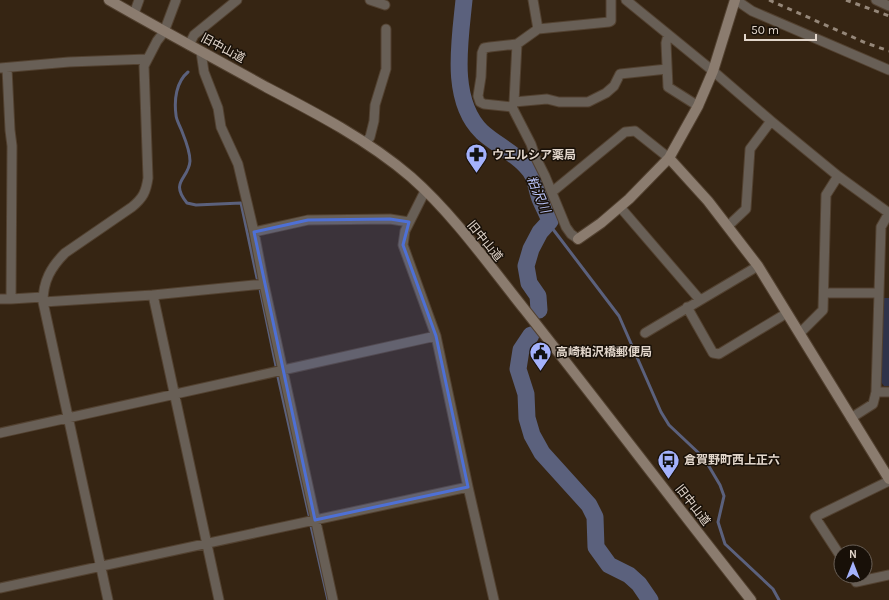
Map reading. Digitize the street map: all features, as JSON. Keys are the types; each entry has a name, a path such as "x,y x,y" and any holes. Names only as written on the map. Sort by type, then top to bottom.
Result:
{"main road":[{"name":"旧中山道","path":"109,0 164,32 303,106 365,143 400,168 425,191 457,226 539,328 751,600"},
{"path":"578,239 601,223 629,199 669,158 698,106 713,71 736,0"},
{"path":"669,158 708,201 758,266 889,480"}],"street":[{"path":"134,14 139,0"},
{"path":"108,600 43,299 48,274 56,262 65,253 141,200 146,190 148,178 144,66 157,41 164,32 176,0"},
{"path":"189,45 194,35 237,0"},
{"path":"370,0 385,5"},
{"path":"532,0 538,29"},
{"path":"611,0 611,21 609,22 538,29 517,44 484,48 482,53 478,96 480,102 484,104 513,104 547,99 559,102 588,102 606,93 614,86 620,74 667,69"},
{"path":"626,0 838,176 889,213 881,227 876,392 873,404 851,418"},
{"path":"736,0 752,11 889,70"},
{"path":"876,0 889,6"},
{"path":"365,143 370,137 374,121 375,105 386,69 386,29"},
{"path":"668,35 666,43 668,87 698,106"},
{"path":"517,44 513,104 566,227 571,234 578,239"},
{"path":"201,52 204,72 218,108 221,128 238,164 254,232 314,520 333,600"},
{"path":"11,299 12,146 4,68 69,62 147,59"},
{"path":"728,226 746,209 750,149 771,121"},
{"path":"552,192 624,132 636,131 669,158"},
{"path":"800,333 823,310 826,195 838,176"},
{"path":"425,191 409,222 403,238 404,250 436,336 494,600"},
{"path":"620,207 700,300"},
{"path":"254,232 308,220 390,219 409,222"},
{"path":"645,333 758,266"},
{"path":"0,299 153,295 264,284"},
{"path":"824,293 879,292"},
{"path":"153,295 219,600"},
{"path":"687,308 713,353 719,354 787,314"},
{"path":"0,433 436,336"},
{"path":"876,392 889,392"},
{"path":"833,544 816,517 889,480"},
{"path":"0,588 468,487"},
{"path":"873,578 889,575"}],"highlighted area":[{"path":"390,219 409,222 403,245 436,336 468,487 315,520 254,232 308,220"}],"shaded area":[{"path":"883,298 889,298 889,386 884,386 881,382"}],"waterway":[{"name":"粕沢川","path":"464,0 460,33 459,69 465,104 472,119 482,132 515,156 530,170 540,199 550,221 540,232 531,249 526,266 529,283 538,296 539,310"},
{"path":"188,72 178,86 175,109 176,117 187,145 190,161 187,172 181,180 180,190 182,196 187,203 196,205 241,203 257,278"},
{"path":"549,224 619,316 661,412 669,425 704,458 720,485 724,496 718,522 725,544 773,589 779,600"},
{"path":"260,289 276,366"},
{"name":"粕沢川","path":"531,335 521,350 518,369 526,394 527,418 532,435 542,453 589,505 595,517 596,547 609,565 629,575 639,584 650,600"},
{"path":"278,377 309,515"},
{"path":"311,526 328,600"}],"railway":[{"path":"769,0 866,43 889,51"},
{"path":"846,0 889,16"}],"place":[{"name":"ウエルシア薬局","path":"476,174"},
{"name":"高崎粕沢橋郵便局","path":"541,372"},
{"name":"倉賀野町西上正六","path":"668,480"}]}
